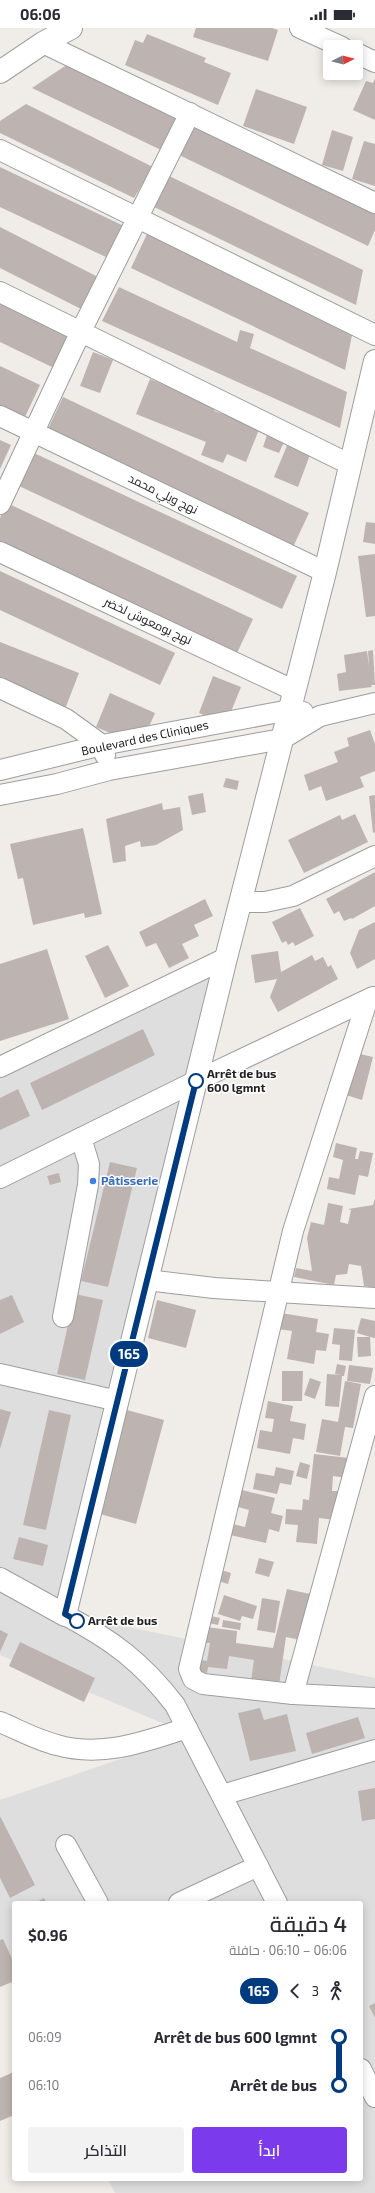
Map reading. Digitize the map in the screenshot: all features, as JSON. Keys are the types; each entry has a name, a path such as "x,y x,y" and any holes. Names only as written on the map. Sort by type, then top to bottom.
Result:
{"street":[{"path":"0,72 43,42 71,28"},
{"path":"300,28 327,40"},
{"path":"43,42 375,203"},
{"path":"363,56 375,62"},
{"path":"0,504 81,331 190,113"},
{"path":"0,150 375,335"},
{"path":"0,292 349,464"},
{"path":"65,1614 226,958 325,572 349,464 375,361"},
{"name":"نهج ويلي محمد","path":"0,416 325,572"},
{"name":"نهج بومعوش لخضر","path":"0,552 293,701"},
{"path":"0,688 66,719 102,745 109,770"},
{"path":"293,701 320,716"},
{"name":"Boulevard des Cliniques","path":"0,770 293,701"},
{"path":"282,739 320,716 375,703"},
{"name":"Boulevard des Cliniques","path":"0,795 57,784 109,770 282,739"},
{"path":"240,902 265,902 293,896 375,856"},
{"path":"0,1067 226,958"},
{"path":"0,1178 196,1081 371,998"},
{"path":"371,998 293,1231 189,1669 193,1679 203,1684 292,1694 375,1698"},
{"path":"63,1317 88,1185 89,1164 81,1138"},
{"path":"147,1280 214,1288 375,1298"},
{"path":"0,1374 118,1400"},
{"path":"292,1694 375,1396"},
{"path":"0,1579 90,1628 135,1660 156,1680 175,1705 276,1901"},
{"path":"0,1722 57,1745 90,1751 127,1747 187,1728"},
{"path":"222,1795 375,1750"},
{"path":"66,1845 97,1901"},
{"path":"183,1901 258,1866"},
{"path":"363,2073 375,2096"}],"shaded area":[{"path":"226,958 65,1614 375,1678 375,2193 115,2193 109,2181 363,2181 363,1901 12,1901 12,1986 0,1961 0,1800 191,1735 0,1655 0,1068"}],"building":[{"path":"196,28 272,28 278,30 268,61 193,37"},
{"path":"147,34 206,58 204,62 231,73 218,105 125,65 135,40 143,43"},
{"path":"68,64 177,116 161,150 32,88"},
{"path":"375,78 375,120 353,110 366,81 373,83"},
{"path":"256,89 307,107 294,144 243,126"},
{"path":"26,104 153,167 134,198 0,133 0,121"},
{"path":"193,122 375,210 375,230 368,246 177,154"},
{"path":"332,130 353,137 343,171 322,165"},
{"path":"364,141 375,144 375,186 352,179"},
{"path":"0,167 126,227 108,258 0,207"},
{"path":"165,174 363,270 356,305 150,205"},
{"path":"0,227 100,278 85,311 0,268"},
{"path":"147,234 352,335 345,370 131,268"},
{"path":"119,287 237,342 240,330 254,334 250,348 347,392 340,428 102,321"},
{"path":"0,301 70,334 54,368 0,342"},
{"path":"93,352 113,360 100,393 80,386"},
{"path":"0,366 40,385 24,419 0,407"},
{"path":"150,379 216,406 214,411 260,427 246,462 227,454 223,463 201,455 206,442 136,414"},
{"path":"63,397 309,513 293,547 47,431"},
{"path":"267,435 284,442 279,453 263,447"},
{"path":"0,440 11,445 0,469"},
{"path":"288,443 311,452 298,487 274,477"},
{"path":"34,453 297,576 282,609 19,486"},
{"path":"7,503 253,619 237,653 0,542 0,518"},
{"path":"366,522 375,523 375,544 363,542"},
{"path":"375,554 375,616 366,617 358,556"},
{"path":"0,571 175,653 160,685 0,610"},
{"path":"0,642 79,673 65,709 0,683"},
{"path":"373,650 375,685 371,685 372,687 339,691 337,674 346,672 344,655 367,651 369,666 368,651"},
{"path":"213,676 241,687 226,724 199,713"},
{"path":"110,693 155,713 145,736 128,729 124,739 96,727"},
{"path":"370,730 375,744 375,771 360,777 364,787 326,801 321,786 309,791 304,775 338,762 334,752 349,746 347,738"},
{"path":"226,778 239,781 237,790 223,787"},
{"path":"203,793 206,812 192,815 188,796"},
{"path":"375,795 375,832 373,833 369,796"},
{"path":"162,803 163,810 180,807 183,830 156,845 141,847 140,841 125,846 126,861 113,863 106,819"},
{"path":"355,814 368,842 304,873 288,840 340,815 342,820"},
{"path":"83,828 102,914 85,918 84,913 33,925 23,878 18,879 10,844"},
{"path":"375,872 375,906 352,919 351,918 344,921 339,911 334,914 326,899"},
{"path":"205,899 213,916 194,925 199,936 182,944 189,958 169,968 156,943 146,947 139,932"},
{"path":"300,908 314,936 295,946 293,942 288,945 286,941 282,943 272,922"},
{"path":"375,922 375,959 357,969 350,953 359,930"},
{"path":"108,945 129,986 105,998 85,956"},
{"path":"47,949 69,1019 0,1041 0,964"},
{"path":"278,951 281,972 312,955 315,961 323,957 328,967 331,965 338,979 278,1012 270,997 277,979 255,983 251,955"},
{"path":"143,1029 155,1055 42,1110 30,1083"},
{"path":"347,1051 373,1057 362,1100 343,1094"},
{"path":"18,1089 30,1116 0,1130 0,1098"},
{"path":"336,1143 357,1148 355,1159 358,1159 360,1151 373,1153 368,1177 359,1175 355,1195 327,1189 329,1177 339,1179 343,1160 333,1157"},
{"path":"110,1162 137,1168 108,1287 81,1281"},
{"path":"59,1173 61,1182 50,1185 47,1176"},
{"path":"375,1198 375,1288 364,1286 361,1266 349,1264 347,1274 336,1275 334,1285 294,1277 296,1268 312,1271 307,1238 311,1222 324,1225 328,1203 343,1206 340,1222 348,1224 351,1210 348,1209 373,1205"},
{"path":"75,1294 103,1300 85,1380 57,1374"},
{"path":"12,1295 24,1322 0,1334 0,1300"},
{"path":"157,1300 196,1310 186,1348 148,1338"},
{"path":"281,1313 318,1319 316,1332 329,1334 326,1351 316,1350 314,1364 287,1359 292,1331 278,1329"},
{"path":"361,1318 375,1321 375,1338 357,1333"},
{"path":"334,1328 355,1330 352,1361 339,1360 340,1345 332,1344"},
{"path":"357,1337 370,1337 371,1356 358,1357"},
{"path":"337,1364 346,1366 344,1376 342,1376 339,1407 325,1406 327,1374 341,1375 335,1374"},
{"path":"349,1365 373,1368 370,1384 347,1381"},
{"path":"282,1371 303,1371 302,1401 282,1401"},
{"path":"310,1378 321,1382 315,1399 304,1395"},
{"path":"345,1381 361,1384 353,1428 345,1427 340,1456 316,1452 322,1419 338,1422"},
{"path":"268,1401 293,1406 290,1421 306,1424 304,1440 293,1438 290,1454 257,1448 260,1430 272,1432 274,1419 265,1418"},
{"path":"0,1409 11,1412 0,1449"},
{"path":"49,1410 71,1415 46,1530 23,1525"},
{"path":"127,1410 164,1420 136,1524 100,1514"},
{"path":"314,1454 349,1458 347,1478 333,1476 332,1491 338,1491 335,1520 319,1518 317,1544 296,1542 298,1525 285,1524 286,1509 302,1510 303,1499 309,1500"},
{"path":"300,1462 310,1465 307,1479 296,1476"},
{"path":"276,1467 294,1471 291,1485 280,1483 277,1494 253,1489 256,1473 274,1476"},
{"path":"242,1490 275,1498 271,1513 283,1516 279,1532 269,1529 266,1543 230,1535 233,1524 245,1527 249,1510 238,1507"},
{"path":"19,1537 48,1545 43,1566 13,1559"},
{"path":"259,1558 274,1562 269,1577 255,1573"},
{"path":"221,1570 231,1573 228,1584 218,1581"},
{"path":"287,1589 310,1594 305,1641 286,1637 279,1685 251,1681 254,1660 229,1656 227,1669 208,1667 207,1673 193,1671 194,1659 207,1661 210,1643 203,1643 206,1627 237,1631 236,1643 273,1648"},
{"path":"224,1595 257,1606 253,1619 242,1616 240,1621 218,1614"},
{"path":"262,1598 280,1601 275,1633 257,1630"},
{"path":"206,1615 220,1618 218,1625 204,1622"},
{"path":"223,1620 241,1623 240,1630 222,1627"},
{"path":"0,1630 8,1634 0,1652"},
{"path":"20,1642 95,1678 84,1702 9,1666"},
{"path":"260,1708 264,1720 287,1714 296,1751 250,1761 238,1713"},
{"path":"358,1717 365,1738 312,1754 306,1733"},
{"path":"375,1788 375,1819 362,1821 358,1791"},
{"path":"0,1816 35,1885 10,1898 0,1878"},
{"path":"3,1939 12,1959 12,1982 0,1987 0,1940"},
{"path":"375,2003 375,2018 369,2006"},
{"path":"12,2073 12,2116 0,2121 0,2078"}],"bus line":[{"name":"165","path":"77,1621 65,1614 196,1081"}],"place":[{"name":"Arrêt de bus 600 lgmnt","path":"196,1081"},
{"name":"Pâtisserie","path":"93,1181"},
{"name":"Arrêt de bus","path":"77,1621"}]}
